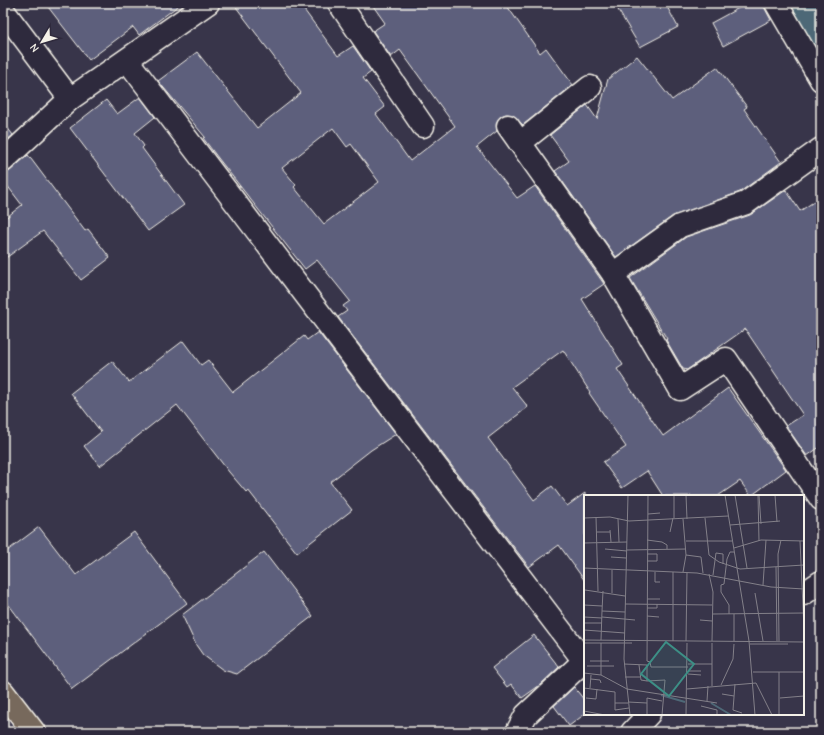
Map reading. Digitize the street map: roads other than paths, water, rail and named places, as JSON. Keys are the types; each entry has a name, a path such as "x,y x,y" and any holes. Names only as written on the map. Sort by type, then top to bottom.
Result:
{"highway":[{"path":"3,692 34,732"}],"street":[{"path":"339,3 423,126"},
{"path":"776,3 821,80"},
{"path":"3,161 70,99 127,60 196,6"},
{"path":"3,10 70,99"},
{"path":"127,60 584,661 526,715 516,732"},
{"path":"590,87 514,134 613,274 680,389 726,359 821,499"},
{"path":"613,274 680,226 746,203 821,149"},
{"path":"804,593 821,582"},
{"path":"632,732 649,715"}],"waterway":[{"path":"808,3 821,29"}]}
